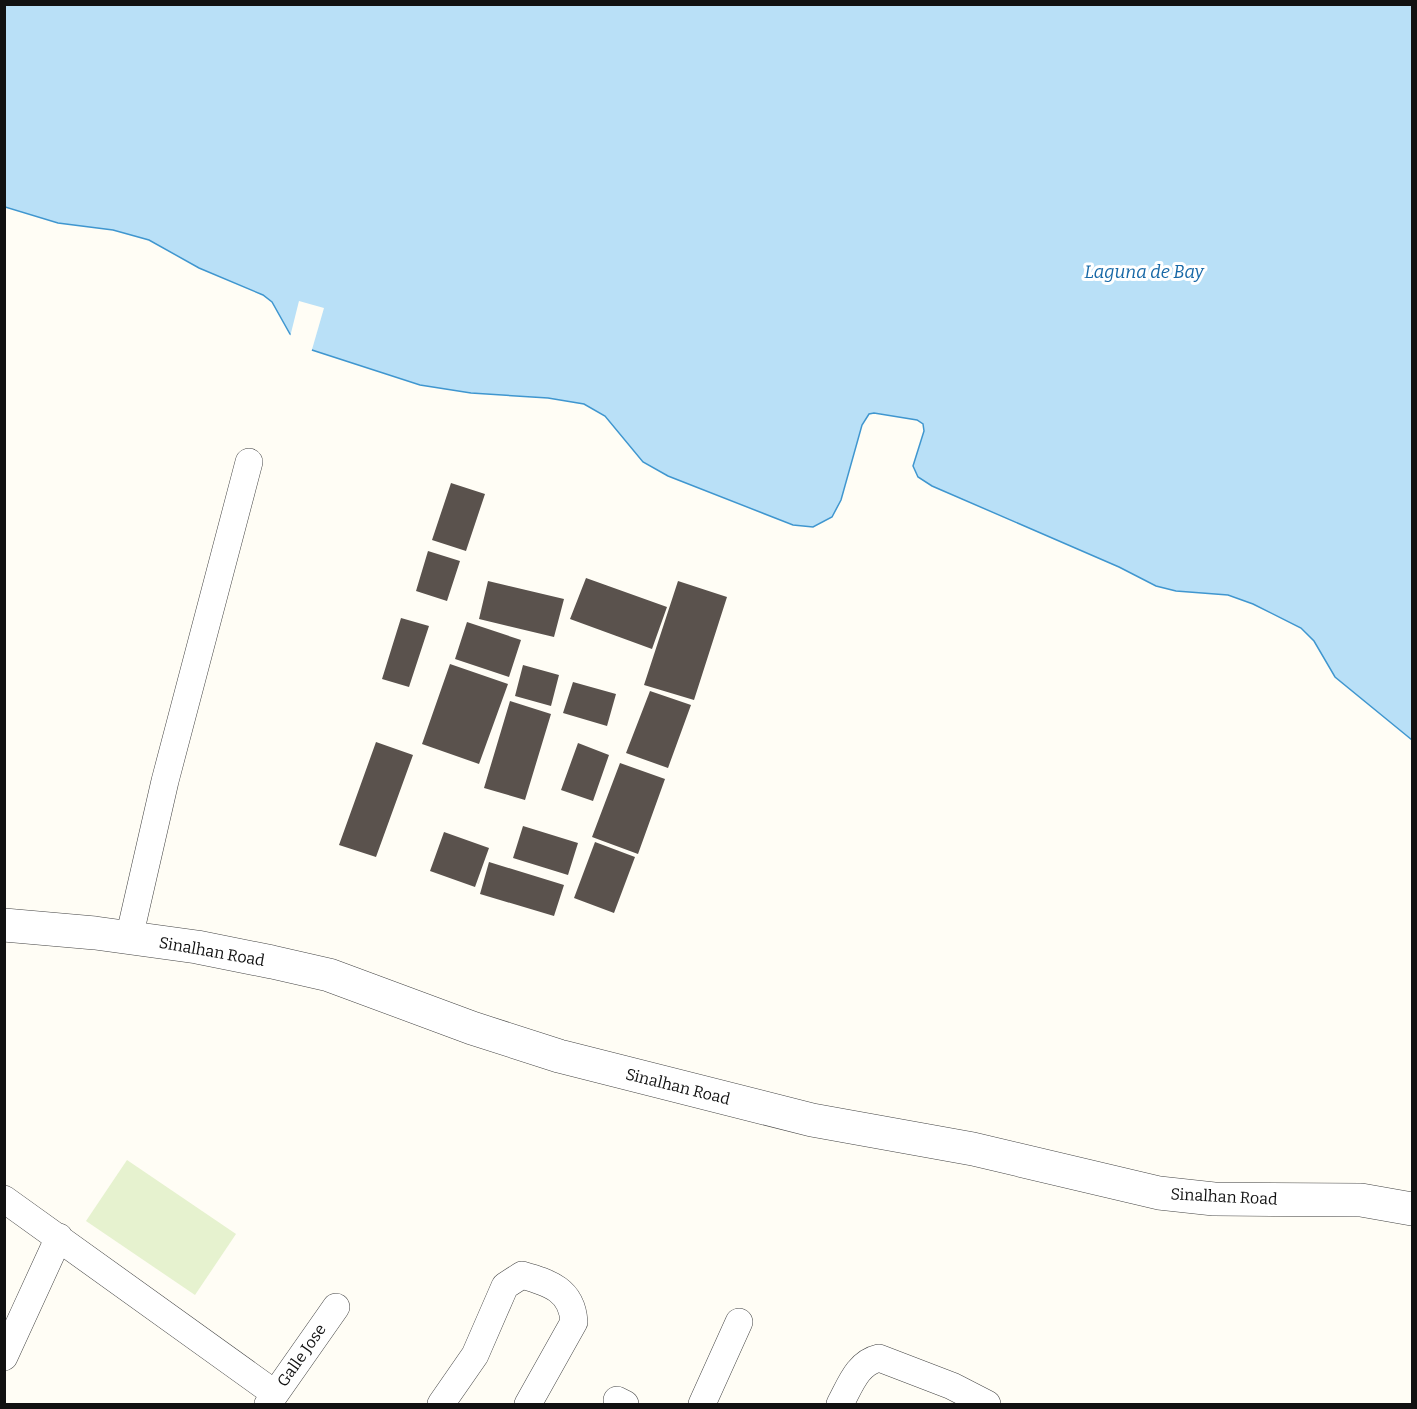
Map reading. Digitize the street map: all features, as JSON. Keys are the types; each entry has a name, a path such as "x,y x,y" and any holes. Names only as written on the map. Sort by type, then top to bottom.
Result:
{"street":[{"path":"129,938 165,781 249,462"},
{"name":"Sinalhan Road","path":"4,925 95,933 197,947 329,975 472,1028 559,1056 812,1120 973,1149 1160,1193 1214,1199 1361,1200 1413,1209"},
{"path":"4,1199 59,1237 271,1399"},
{"path":"4,1357 59,1237"},
{"path":"441,1404 475,1356 505,1286 522,1275 544,1281 565,1294 573,1310 574,1322 528,1404"},
{"name":"Galle Jose","path":"271,1399 336,1307"},
{"path":"702,1404 739,1322"},
{"path":"840,1404 857,1373 867,1361 879,1358 948,1395 987,1404"}],"green space":[{"path":"127,1160 236,1234 195,1295 86,1221"}],"water":[{"name":"Laguna de Bay","path":"4,5 1412,5 1412,740 1335,677 1314,641 1301,628 1253,604 1228,595 1176,591 1156,586 1119,567 932,486 918,477 913,466 924,431 923,424 917,420 869,414 862,425 841,500 832,517 813,527 793,525 668,476 643,462 605,416 584,404 548,398 471,393 420,385 312,350 290,334 272,302 263,295 199,268 149,240 113,230 58,223 5,207"}],"pier":[{"path":"299,301 324,308 311,353 290,337"}],"building":[{"path":"451,483 485,494 466,551 432,540"},
{"path":"428,551 460,561 447,601 416,591"},
{"path":"586,578 667,607 652,649 570,619"},
{"path":"488,581 564,599 554,637 479,619"},
{"path":"678,581 727,597 694,700 644,685"},
{"path":"401,618 429,626 409,687 382,679"},
{"path":"467,622 521,640 509,677 455,659"},
{"path":"450,664 508,684 479,764 422,744"},
{"path":"523,665 559,675 551,706 515,696"},
{"path":"573,682 616,694 607,726 563,713"},
{"path":"650,691 691,705 668,768 626,753"},
{"path":"510,701 551,714 525,800 484,788"},
{"path":"376,742 413,755 376,857 339,845"},
{"path":"578,743 609,755 593,801 561,790"},
{"path":"620,763 665,779 638,854 592,837"},
{"path":"523,826 578,843 568,875 513,858"},
{"path":"444,832 489,848 475,887 430,871"},
{"path":"595,842 635,857 614,913 574,898"},
{"path":"489,862 564,885 554,916 480,894"}]}
